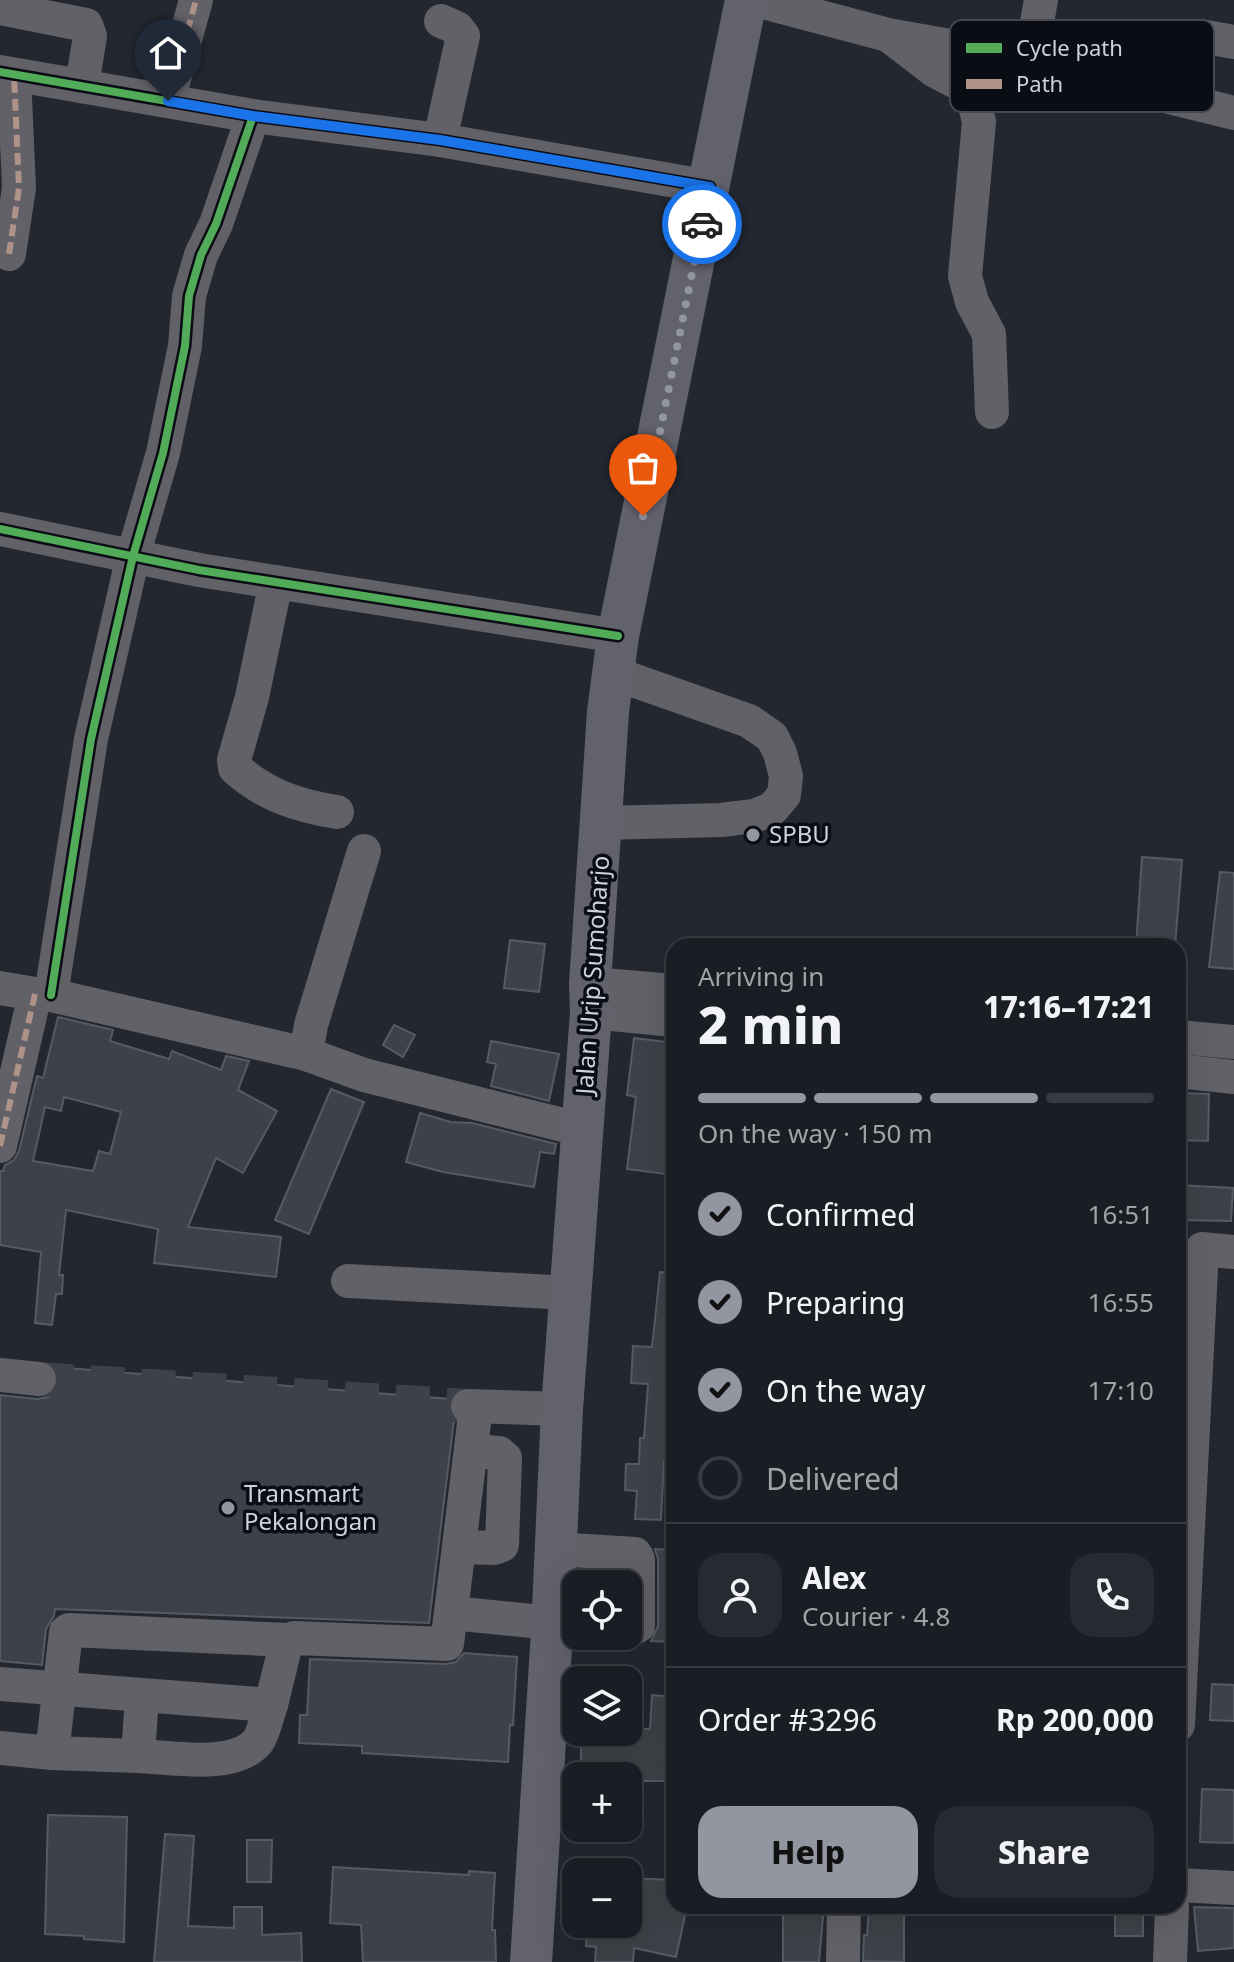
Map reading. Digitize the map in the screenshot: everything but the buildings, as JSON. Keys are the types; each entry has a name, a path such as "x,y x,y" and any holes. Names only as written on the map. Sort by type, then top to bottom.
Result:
{"main road":[{"name":"Jalan Urip Sumoharjo","path":"531,1962 562,1693 555,1549 608,712 615,655 746,0"}],"street":[{"path":"168,101 196,0"},
{"path":"756,0 888,35 950,47"},
{"path":"1037,20 1041,0"},
{"path":"0,8 43,8 86,25 89,29 82,85"},
{"path":"440,140 463,41 457,28 441,21"},
{"path":"888,35 950,79"},
{"path":"9,254 19,188 7,73 253,116 440,140 710,187"},
{"path":"1214,108 1234,113"},
{"path":"977,112 979,122 965,276 972,302 989,334 992,412"},
{"path":"0,1146 43,994 91,739 133,556 163,453 185,346 189,296 201,255 216,224 253,116"},
{"path":"0,529 276,582 615,655 749,721 772,737 780,753 786,776 784,795 772,809 754,816 721,820 603,823"},
{"path":"276,582 252,697 234,764 270,794 337,812"},
{"path":"306,1054 311,1025 364,851"},
{"path":"0,988 43,994 306,1054 364,1075 583,1130"},
{"path":"591,998 666,992"},
{"path":"591,998 666,1018"},
{"path":"1186,1038 1234,1042"},
{"path":"1186,1072 1234,1077"},
{"path":"1186,1584 1205,1250"},
{"path":"348,1281 571,1293"},
{"path":"0,1375 39,1379"},
{"path":"52,1753 58,1689 66,1632 69,1630 447,1644 471,1451 472,1407 562,1409"},
{"path":"555,1549 635,1554 638,1570"},
{"path":"452,1613 560,1629"},
{"path":"0,1748 52,1753 229,1759 246,1752 259,1739 289,1640"},
{"path":"0,1684 271,1705"},
{"path":"138,1756 142,1696"},
{"path":"1186,1885 1234,1888"},
{"path":"843,1962 844,1914"},
{"path":"1170,1962 1172,1914"}],"tunnel":[{"path":"39,1379 468,1406"}],"marked path":[{"path":"168,101 196,0"},
{"path":"9,254 19,188 14,75"},
{"path":"0,1146 35,994"}],"cycle path":[{"path":"0,72 253,116 440,140 710,187"},
{"path":"51,995 91,739 133,556 163,453 185,346 189,296 201,255 216,224 253,116"},
{"path":"0,529 199,570 618,636"}],"way so far":[{"path":"643,516 702,224"}],"place":[{"name":"SPBU","path":"753,835"},
{"name":"Transmart Pekalongan","path":"228,1508"}],"route":[{"path":"168,101 253,116 440,140 710,187 702,224"}]}
